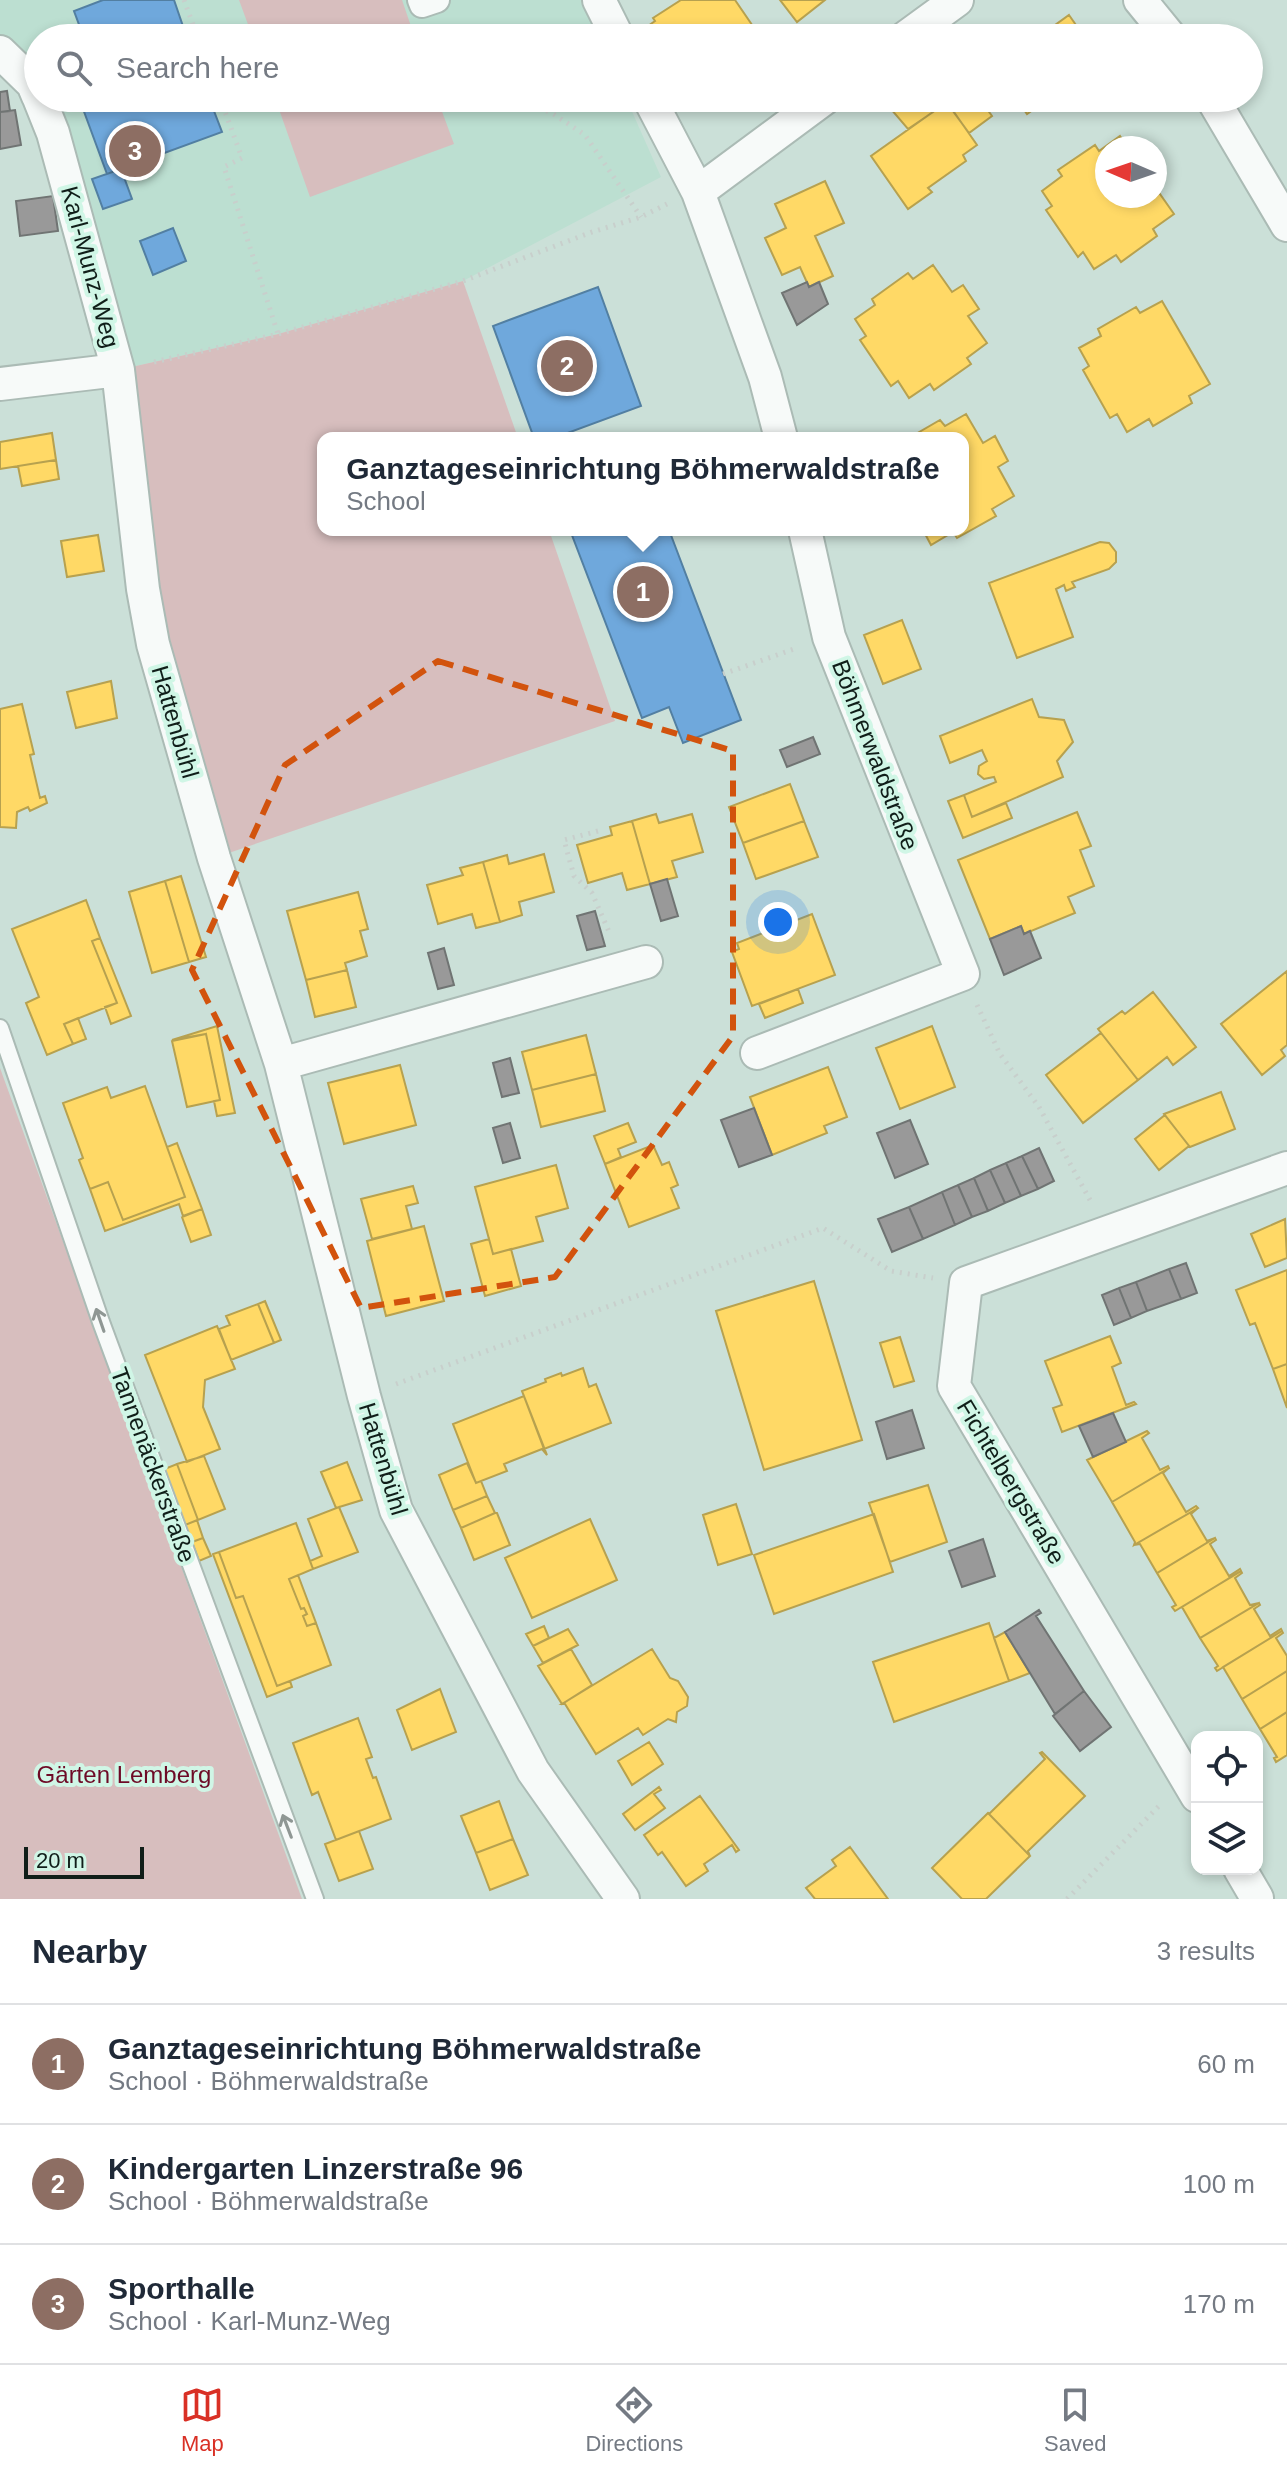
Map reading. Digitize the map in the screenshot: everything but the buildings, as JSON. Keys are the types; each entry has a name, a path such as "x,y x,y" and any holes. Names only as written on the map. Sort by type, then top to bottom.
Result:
{"street":[{"path":"420,0 422,5 437,0"},
{"path":"599,0 611,24"},
{"path":"924,24 957,0"},
{"path":"1140,0 1160,24"},
{"name":"Karl-Munz-Weg","path":"0,52 24,75"},
{"name":"Karl-Munz-Weg","path":"0,384 118,370 53,133 44,112"},
{"path":"656,112 698,192 765,377 779,432"},
{"path":"698,192 806,112"},
{"path":"1220,112 1287,225"},
{"name":"Hattenbühl","path":"118,370 143,589 153,644 214,858 281,1064 364,1396 396,1510 533,1771 623,1899"},
{"name":"Böhmerwaldstraße","path":"806,536 829,637 963,974"},
{"path":"281,1064 636,965"},
{"path":"757,1053 963,974"},
{"path":"966,1283 1287,1168"},
{"name":"Fichtelbergstraße","path":"966,1283 954,1386 1191,1785"},
{"path":"1243,1875 1257,1899 1287,1892"}],"lane":[{"name":"Tannenäckerstraße","path":"0,1028 106,1337 315,1899"}],"path":[{"path":"184,0 193,24"},
{"path":"225,112 242,158 224,167 278,334"},
{"path":"550,112 585,135 641,217"},
{"path":"118,370 278,334 463,281 592,232 641,217 698,192"},
{"path":"723,674 829,637"},
{"path":"598,831 564,840 574,876 592,893 605,925 636,965"},
{"path":"963,974 1000,1054 1039,1107 1108,1234"},
{"path":"364,1396 823,1228 891,1271 966,1283"},
{"path":"1067,1899 1191,1788"}],"highlighted area":[{"path":"438,661 733,751 733,1036 555,1277 361,1308 192,970 285,765"}],"shaded area":[{"path":"0,0 581,0 592,24 24,24 24,80 0,52"},
{"path":"43,112 632,112 661,177 463,281 278,334 118,370"}],"green space":[{"path":"239,0 402,0 410,24 248,24"},
{"path":"280,112 442,112 454,144 310,197"},
{"path":"463,281 516,432 317,432 317,536 551,536 615,721 214,858 153,644 118,370 278,334"},
{"name":"Gärten Lemberg","path":"0,1068 302,1899 0,1899"}],"place":[{"name":"Sporthalle","path":"135,151"},
{"name":"Kindergarten Linzerstraße 96","path":"567,366"},
{"name":"Ganztageseinrichtung Böhmerwaldstraße","path":"643,592"}]}
